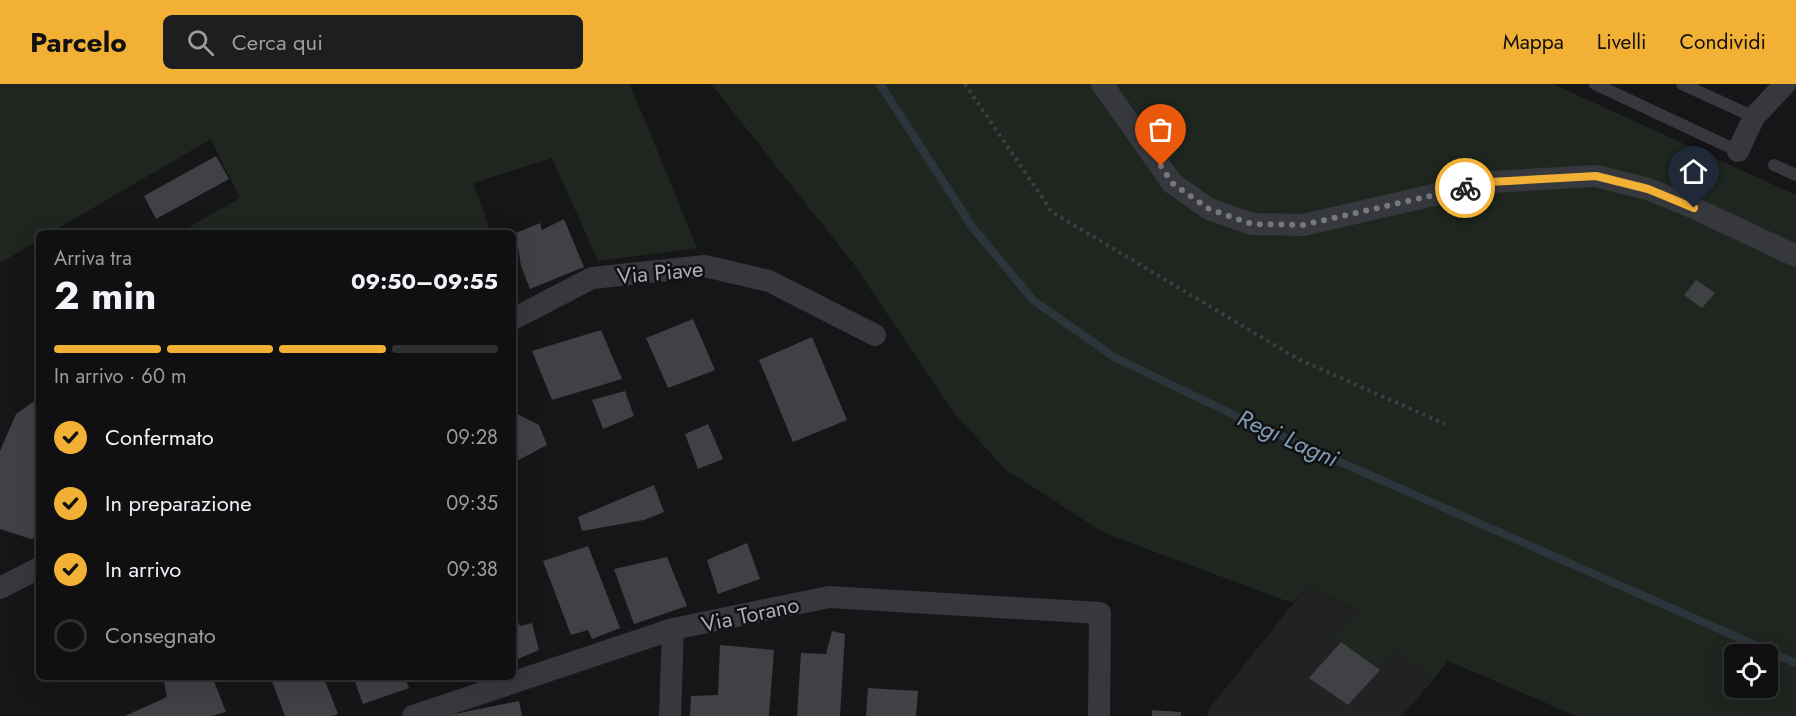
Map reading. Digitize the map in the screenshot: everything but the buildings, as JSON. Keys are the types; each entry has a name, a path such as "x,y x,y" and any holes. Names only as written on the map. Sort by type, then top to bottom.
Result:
{"street":[{"path":"1102,84 1172,183 1209,209 1252,224 1303,225 1490,182 1596,176 1648,189 1796,256"},
{"path":"1738,151 1754,117 1785,84"},
{"name":"Via Piave","path":"516,317 592,278 705,266 769,281 875,335"},
{"path":"0,588 36,570"},
{"name":"Via Torano","path":"416,715 673,630 829,597 1100,613 1099,716"},
{"path":"670,716 673,630"}],"lane":[{"path":"1595,84 1738,151"},
{"path":"1682,84 1754,117"},
{"path":"1774,165 1796,175"}],"path":[{"path":"965,84 1052,212 1298,359 1444,423"}],"shaded area":[{"path":"0,84 630,84 697,248 598,261 552,158 473,183 490,230 184,230 240,198 211,139 55,230 36,230 36,242 0,263"},
{"path":"711,84 1553,84 1796,195 1796,716 1576,716 1448,661 1433,680 1393,649 1375,672 1334,640 1357,610 1307,586 1292,603 1112,536 1005,469 954,413 853,263"},
{"path":"1307,586 1358,611 1375,671 1393,649 1433,680 1402,716 1207,716 1209,709"}],"waterway":[{"name":"Regi Lagni","path":"880,84 973,228 1033,300 1114,357 1236,416 1796,663"}],"way so far":[{"path":"1161,166 1172,183 1209,209 1252,224 1303,225 1465,188"}],"route":[{"path":"1465,188 1490,182 1596,176 1648,189 1694,208"}]}
